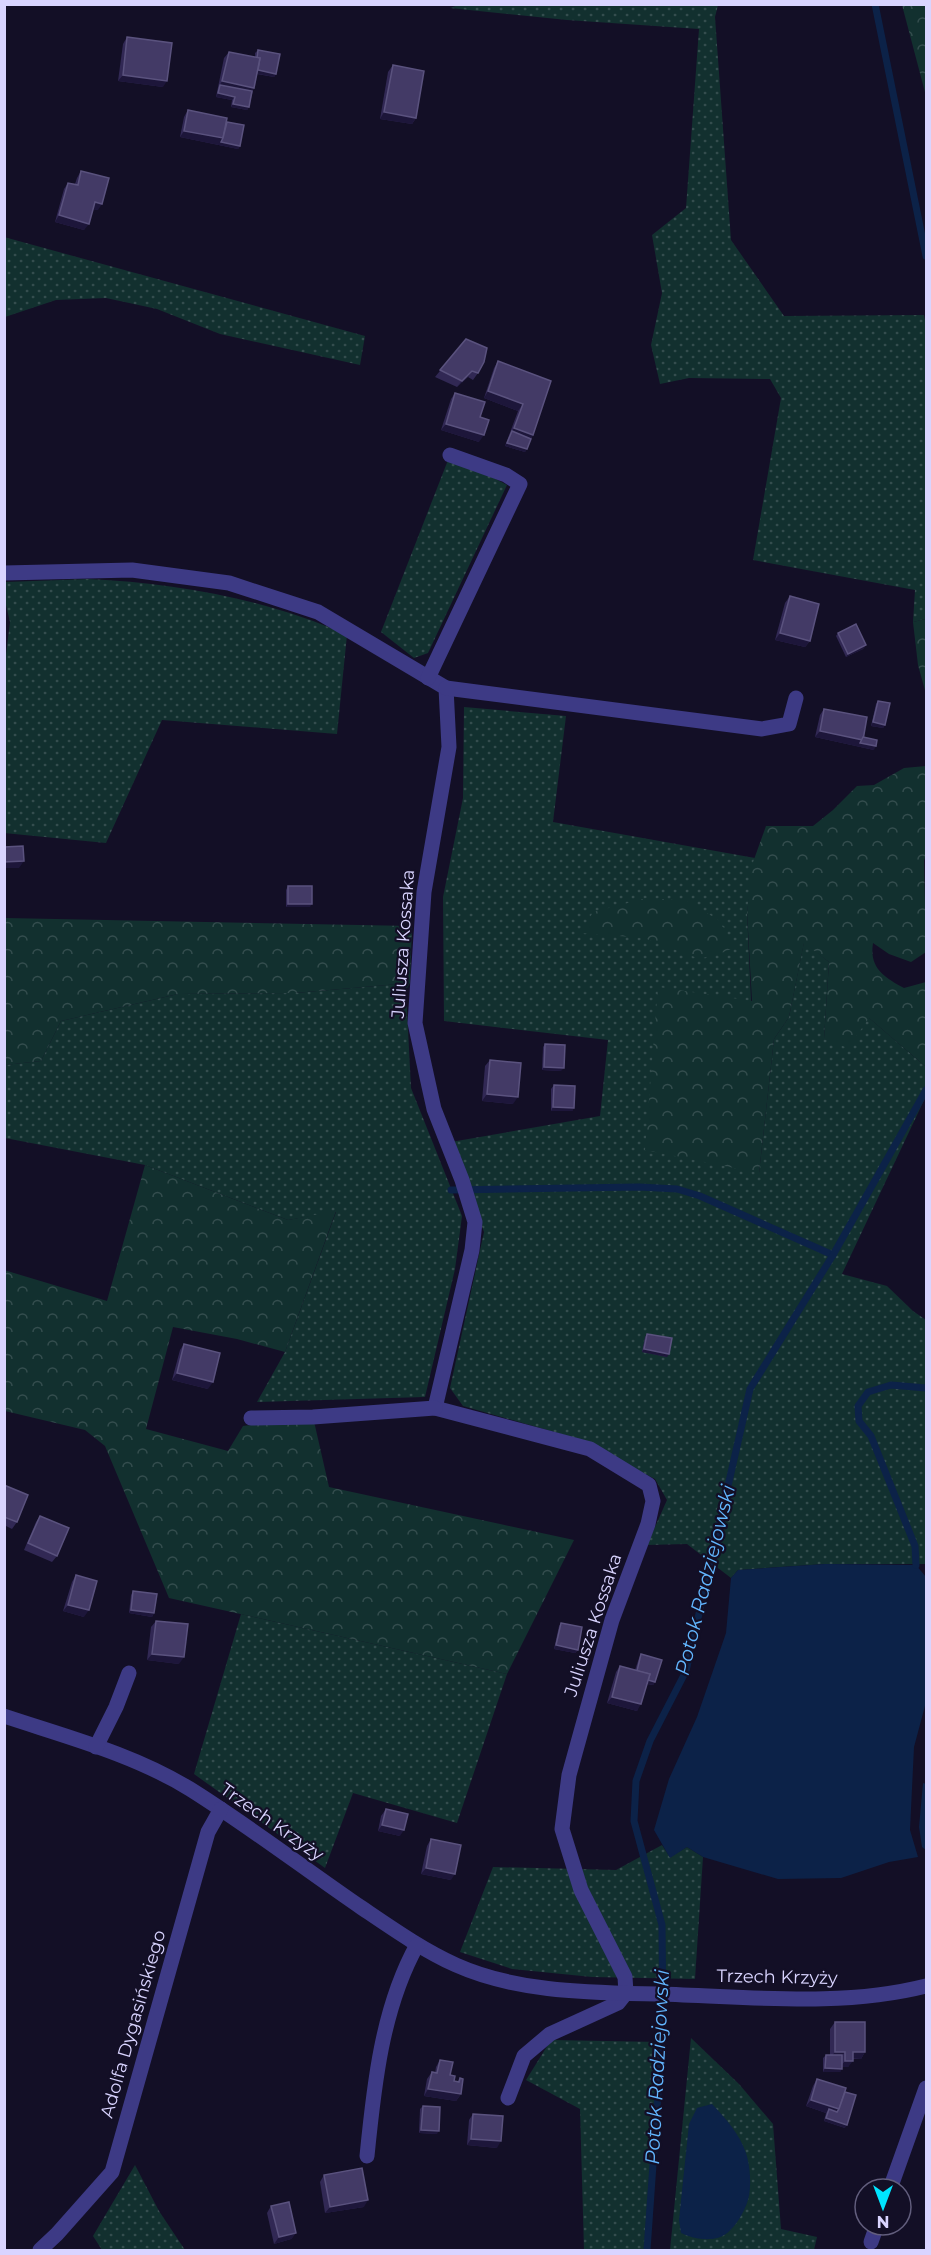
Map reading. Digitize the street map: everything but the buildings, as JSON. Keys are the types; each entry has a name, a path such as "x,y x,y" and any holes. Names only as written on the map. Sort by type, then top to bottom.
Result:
{"street":[{"path":"428,678 520,484 506,475 450,455"},
{"path":"4,573 132,570 229,583 318,612 446,688 762,729 789,724 796,698"},
{"name":"Juliusza Kossaka","path":"435,1408 472,1250 475,1222 469,1199 434,1109 416,1023 423,892 449,747 446,688"},
{"name":"Juliusza Kossaka","path":"251,1418 313,1417 435,1408 590,1449 649,1485 653,1501 648,1524 609,1631 569,1775 562,1829 581,1890 625,1977 626,1993"},
{"path":"96,1747 116,1707 129,1673"},
{"name":"Trzech Krzyży","path":"4,1716 96,1747 160,1772 221,1809 417,1945 458,1966 507,1982 563,1989 626,1993 807,1999 875,1996 927,1986"},
{"name":"Adolfa Dygasińskiego","path":"40,2250 112,2172 208,1832 221,1809"},
{"path":"367,2156 380,2058 393,2001 407,1963 417,1945"},
{"path":"508,2098 524,2056 550,2034 618,2002 626,1993"},
{"path":"894,2177 927,2088"},
{"path":"57,2234 60,2250"},
{"path":"871,2242 873,2237"}],"green space":[{"path":"461,4 718,5 715,17 731,240 784,316 924,315 926,325 926,619 913,622 915,590 753,560 781,398 770,379 689,378 660,384 651,345 662,293 652,235 686,208 699,29 567,20 450,8"},
{"path":"902,5 926,5 926,96"},
{"path":"4,237 365,336 360,365 220,334 157,309 106,298 56,300 5,317"},
{"path":"450,455 507,485 428,653 414,658 381,632"},
{"path":"89,579 154,584 220,595 317,622 347,635 337,734 162,720 106,843 4,833 4,671 10,622 5,601 5,582"},
{"path":"926,619 926,694 918,665 913,622"},
{"path":"464,707 566,716 553,822 755,858 747,912 759,1173 774,1039 789,1017 804,942 829,962 824,1039 868,1017 926,1067 926,1096 842,1274 887,1286 926,1320 926,1564 825,1564 738,1570 731,1578 687,1544 647,1545 667,1500 655,1479 568,1436 463,1406 450,1388 484,1232 451,1142 600,1116 608,1040 444,1021 443,897 463,798"},
{"path":"926,766 926,863 924,858 926,952 911,962 889,954 873,943 872,952 876,965 884,976 904,988 926,982 926,1067 869,1018 848,1048 824,1039 829,962 804,943 789,1017 774,1039 759,1173 645,1150 658,987 752,1001 747,912 752,865 766,826 813,826 857,786 874,785 904,768"},
{"path":"647,898 687,901 720,921 735,948 700,959 644,938 581,933 593,912"},
{"path":"5,918 412,926 410,983 295,993 178,994 61,1021 41,1061 5,1065"},
{"path":"410,983 406,990 411,1088 462,1216 455,1269 425,1397 257,1402 285,1352 336,1212 288,1220 145,1165 5,1138 4,1065 41,1061 61,1021 178,994 295,993"},
{"path":"145,1165 288,1220 336,1211 285,1352 237,1339 173,1327 146,1429 228,1451 243,1426 313,1417 329,1487 574,1540 507,1674 169,1598 105,1446 85,1430 5,1411 4,1270 107,1301"},
{"path":"241,1614 507,1674 457,1823 353,1793 325,1868 194,1774"},
{"path":"662,1845 670,1857 687,1847 703,1857 695,1979 592,1977 512,1969 460,1952 493,1867 616,1870"},
{"path":"691,2038 739,2084 773,2124 781,2229 817,2237 814,2250 670,2250"},
{"path":"551,2040 661,2042 645,2250 584,2250 580,2109 526,2080"},
{"path":"135,2165 159,2211 185,2250 102,2250 93,2236"}],"water":[{"path":"825,1564 916,1565 926,1577 926,1702 914,1747 910,1830 918,1857 889,1862 841,1878 778,1879 703,1857 687,1847 670,1858 654,1830 669,1779 697,1717 726,1633 731,1578 738,1570"},
{"path":"923,1783 926,1784 926,1850 922,1847 919,1827"},
{"path":"712,2104 740,2139 749,2164 750,2189 744,2211 728,2233 713,2239 703,2239 681,2233 679,2220 689,2124 697,2108"}],"waterway":[{"name":"Potok Radziejowski","path":"875,4 926,256"},
{"name":"Potok Radziejowski","path":"647,2250 663,2023 662,1925 634,1821 636,1781 650,1741 686,1671 750,1389 833,1255 926,1090"},
{"path":"451,1190 639,1187 677,1189 700,1196 833,1255"},
{"path":"916,1565 915,1546 871,1436 859,1421 858,1406 868,1392 891,1385 926,1388"}]}
